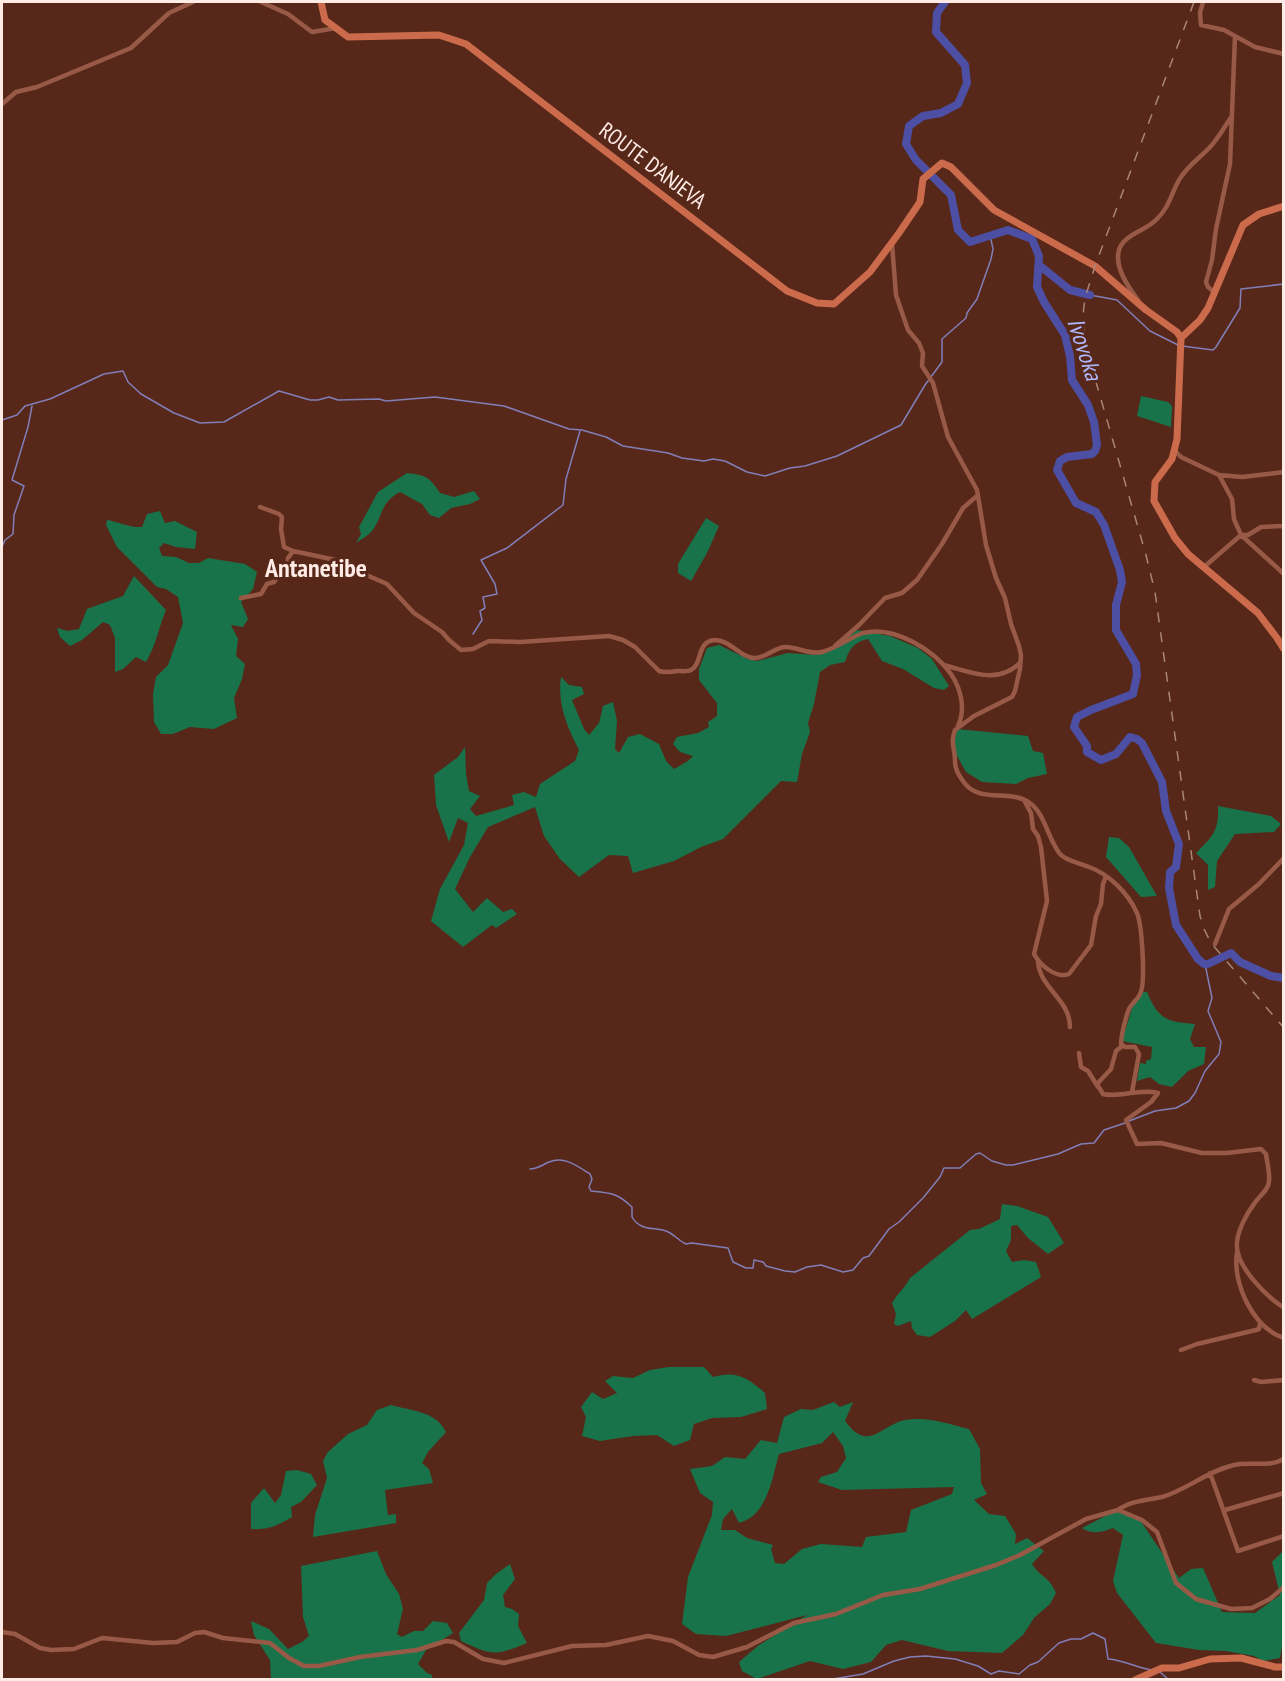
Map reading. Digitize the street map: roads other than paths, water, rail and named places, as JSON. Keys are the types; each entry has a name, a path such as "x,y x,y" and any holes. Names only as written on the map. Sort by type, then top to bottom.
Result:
{"street":[{"path":"2,104 16,92 38,87 131,48 169,13 193,2"},
{"path":"261,2 288,14 312,32 336,28"},
{"path":"321,2 325,20 336,28"},
{"path":"1203,2 1200,13 1201,25 1224,30 1255,47 1284,54"},
{"name":"ROUTE D'ANJEVA","path":"336,28 348,37 439,35 466,44 788,291 817,303 834,304 870,272 920,202 923,179 942,163 951,167 994,210 1095,267 1146,310"},
{"path":"1214,292 1206,282 1230,164 1235,36"},
{"path":"1232,116 1211,146 1190,165 1178,181 1168,206 1155,221 1125,240 1118,253 1121,275 1146,310 1171,327 1180,342 1179,428 1172,459 1155,482 1154,501 1174,538 1258,613 1284,649"},
{"path":"1180,342 1208,308 1243,225 1258,214 1284,206"},
{"path":"892,242 896,295 908,330 919,343 923,353 922,366 933,383 948,437 977,490 986,545 1019,646 1018,682 1012,697 958,726"},
{"path":"1171,327 1189,329"},
{"path":"1174,450 1181,457 1219,475 1242,477 1284,472"},
{"path":"1219,475 1232,500 1234,519 1241,535 1284,574"},
{"path":"830,649 885,598 902,593 917,580 963,508 977,496"},
{"path":"260,507 282,517 281,529 285,547 293,551 345,562 387,584 414,613 442,632 461,650 473,650 489,641 510,643 609,636 629,643 659,671 663,672 693,669 703,646 709,641 717,640 727,643 749,658 784,647 809,653 830,649 865,633 885,633 918,645 944,665 954,679 961,696 963,716 955,730 951,744 956,770 968,788 986,795 1024,799 1037,811 1061,856 1103,873 1126,896 1137,913 1142,934 1142,987 1140,996 1127,1014 1121,1039 1122,1046"},
{"path":"1204,567 1241,535 1248,535 1261,527 1284,526"},
{"path":"241,598 261,594 267,584 274,582 277,578 288,576 288,558 293,551"},
{"path":"278,569 287,568"},
{"path":"944,665 995,676 1012,670 1020,663"},
{"path":"1024,799 1029,807 1033,829 1041,847 1047,901 1040,938 1034,954 1038,961 1039,973 1065,1009 1070,1027"},
{"path":"1215,944 1229,909 1259,884 1284,858"},
{"path":"1038,961 1064,976 1080,962 1091,945 1106,876"},
{"path":"1098,1087 1099,1081 1113,1065 1116,1051 1122,1046 1135,1047 1139,1054 1132,1092"},
{"path":"1079,1053 1081,1067 1088,1071 1103,1094 1156,1092 1158,1095 1126,1120 1137,1144 1161,1143 1202,1153 1261,1149 1266,1154 1270,1181 1244,1222 1237,1241 1235,1263 1239,1281 1260,1323 1284,1338"},
{"path":"1237,1250 1249,1274 1273,1300 1284,1308"},
{"path":"1181,1350 1256,1330 1260,1323"},
{"path":"1254,1380 1261,1382 1284,1380"},
{"path":"2,1632 15,1634 40,1648 51,1650 74,1649 102,1638 153,1643 177,1642 195,1633 204,1632 223,1638 270,1643 304,1666 319,1666 360,1657 417,1650 446,1641 454,1642 483,1659 504,1663 572,1646 606,1646 648,1636 663,1638 699,1655 713,1657 747,1647 794,1623 836,1614 883,1595 920,1589 996,1565 1020,1555 1086,1519 1118,1510 1128,1504 1175,1493 1210,1473 1235,1464 1270,1464 1284,1459"},
{"path":"1210,1473 1238,1551 1284,1536"},
{"path":"1225,1510 1284,1493"},
{"path":"1118,1510 1142,1520 1157,1532 1176,1583 1196,1599 1231,1609 1252,1608 1270,1599 1284,1587"},
{"path":"1135,1680 1155,1671 1179,1668 1210,1659 1241,1658 1275,1667 1284,1666"}],"waterway":[{"name":"Ivovoka","path":"945,2 937,13 936,32 965,65 967,83 958,104 941,113 923,116 909,126 906,144 916,160 951,195 958,230 970,242 1008,230 1032,239 1039,256 1037,287 1065,335 1072,380 1088,405 1094,422 1097,445 1095,451 1092,454 1067,457 1060,461 1057,470 1076,503 1096,512 1104,525 1122,582 1116,605 1116,630 1136,664 1137,675 1133,694 1077,717 1074,727 1087,746 1087,752 1101,760 1116,754 1130,737 1142,743 1162,782 1166,811 1179,844 1176,867 1170,872 1169,888 1176,925 1198,959 1208,964 1231,953 1240,962 1271,976 1284,978"},
{"path":"2,420 17,415 25,406 50,399 104,374 123,371 128,382 141,394 174,413 200,423 224,422 279,391 310,400 329,397 338,400 379,399 386,401 435,397 504,406 569,429 606,437 623,446 668,453 682,458 725,461 747,472 765,476 837,456 901,425 942,362 942,339 966,318 977,299 991,259 993,249 990,235"},
{"path":"1039,265 1070,290 1090,295"},
{"path":"1182,346 1213,350 1240,308 1241,289 1284,284"},
{"path":"1090,295 1117,300 1150,331 1178,345"},
{"path":"2,547 5,540 13,534 14,515 24,486 12,480 32,406"},
{"path":"473,634 482,620 480,611 485,608 483,597 497,594 495,584 481,560 507,548 563,505 566,479 580,431"},
{"path":"1129,1121 1155,1111 1176,1108 1189,1101 1205,1071 1219,1054 1221,1042 1208,1011 1212,998 1205,964"},
{"path":"530,1169 554,1160 570,1162 590,1174 591,1191 613,1194 632,1207 632,1217 639,1225 666,1231 686,1244 728,1248 733,1262 746,1268 753,1268 754,1260 785,1271 795,1272 821,1265 843,1272 853,1270 863,1258 869,1256 889,1229 923,1198 940,1177 944,1168 960,1168 980,1153 992,1161 1006,1165 1058,1154 1081,1144 1094,1143 1104,1130 1125,1123"},
{"path":"827,1680 863,1674 910,1657 926,1656 955,1659 978,1666 991,1674 999,1671 1019,1674 1038,1662 1059,1643 1081,1639 1093,1633 1105,1639 1108,1659 1152,1670"},
{"path":"1160,1672 1169,1680"}],"railway":[{"path":"1194,2 1095,266 1085,298 1083,315 1085,344 1155,592 1200,916 1211,943 1284,1028"}],"district":[{"name":"Antanetibe","path":"316,567"}]}
